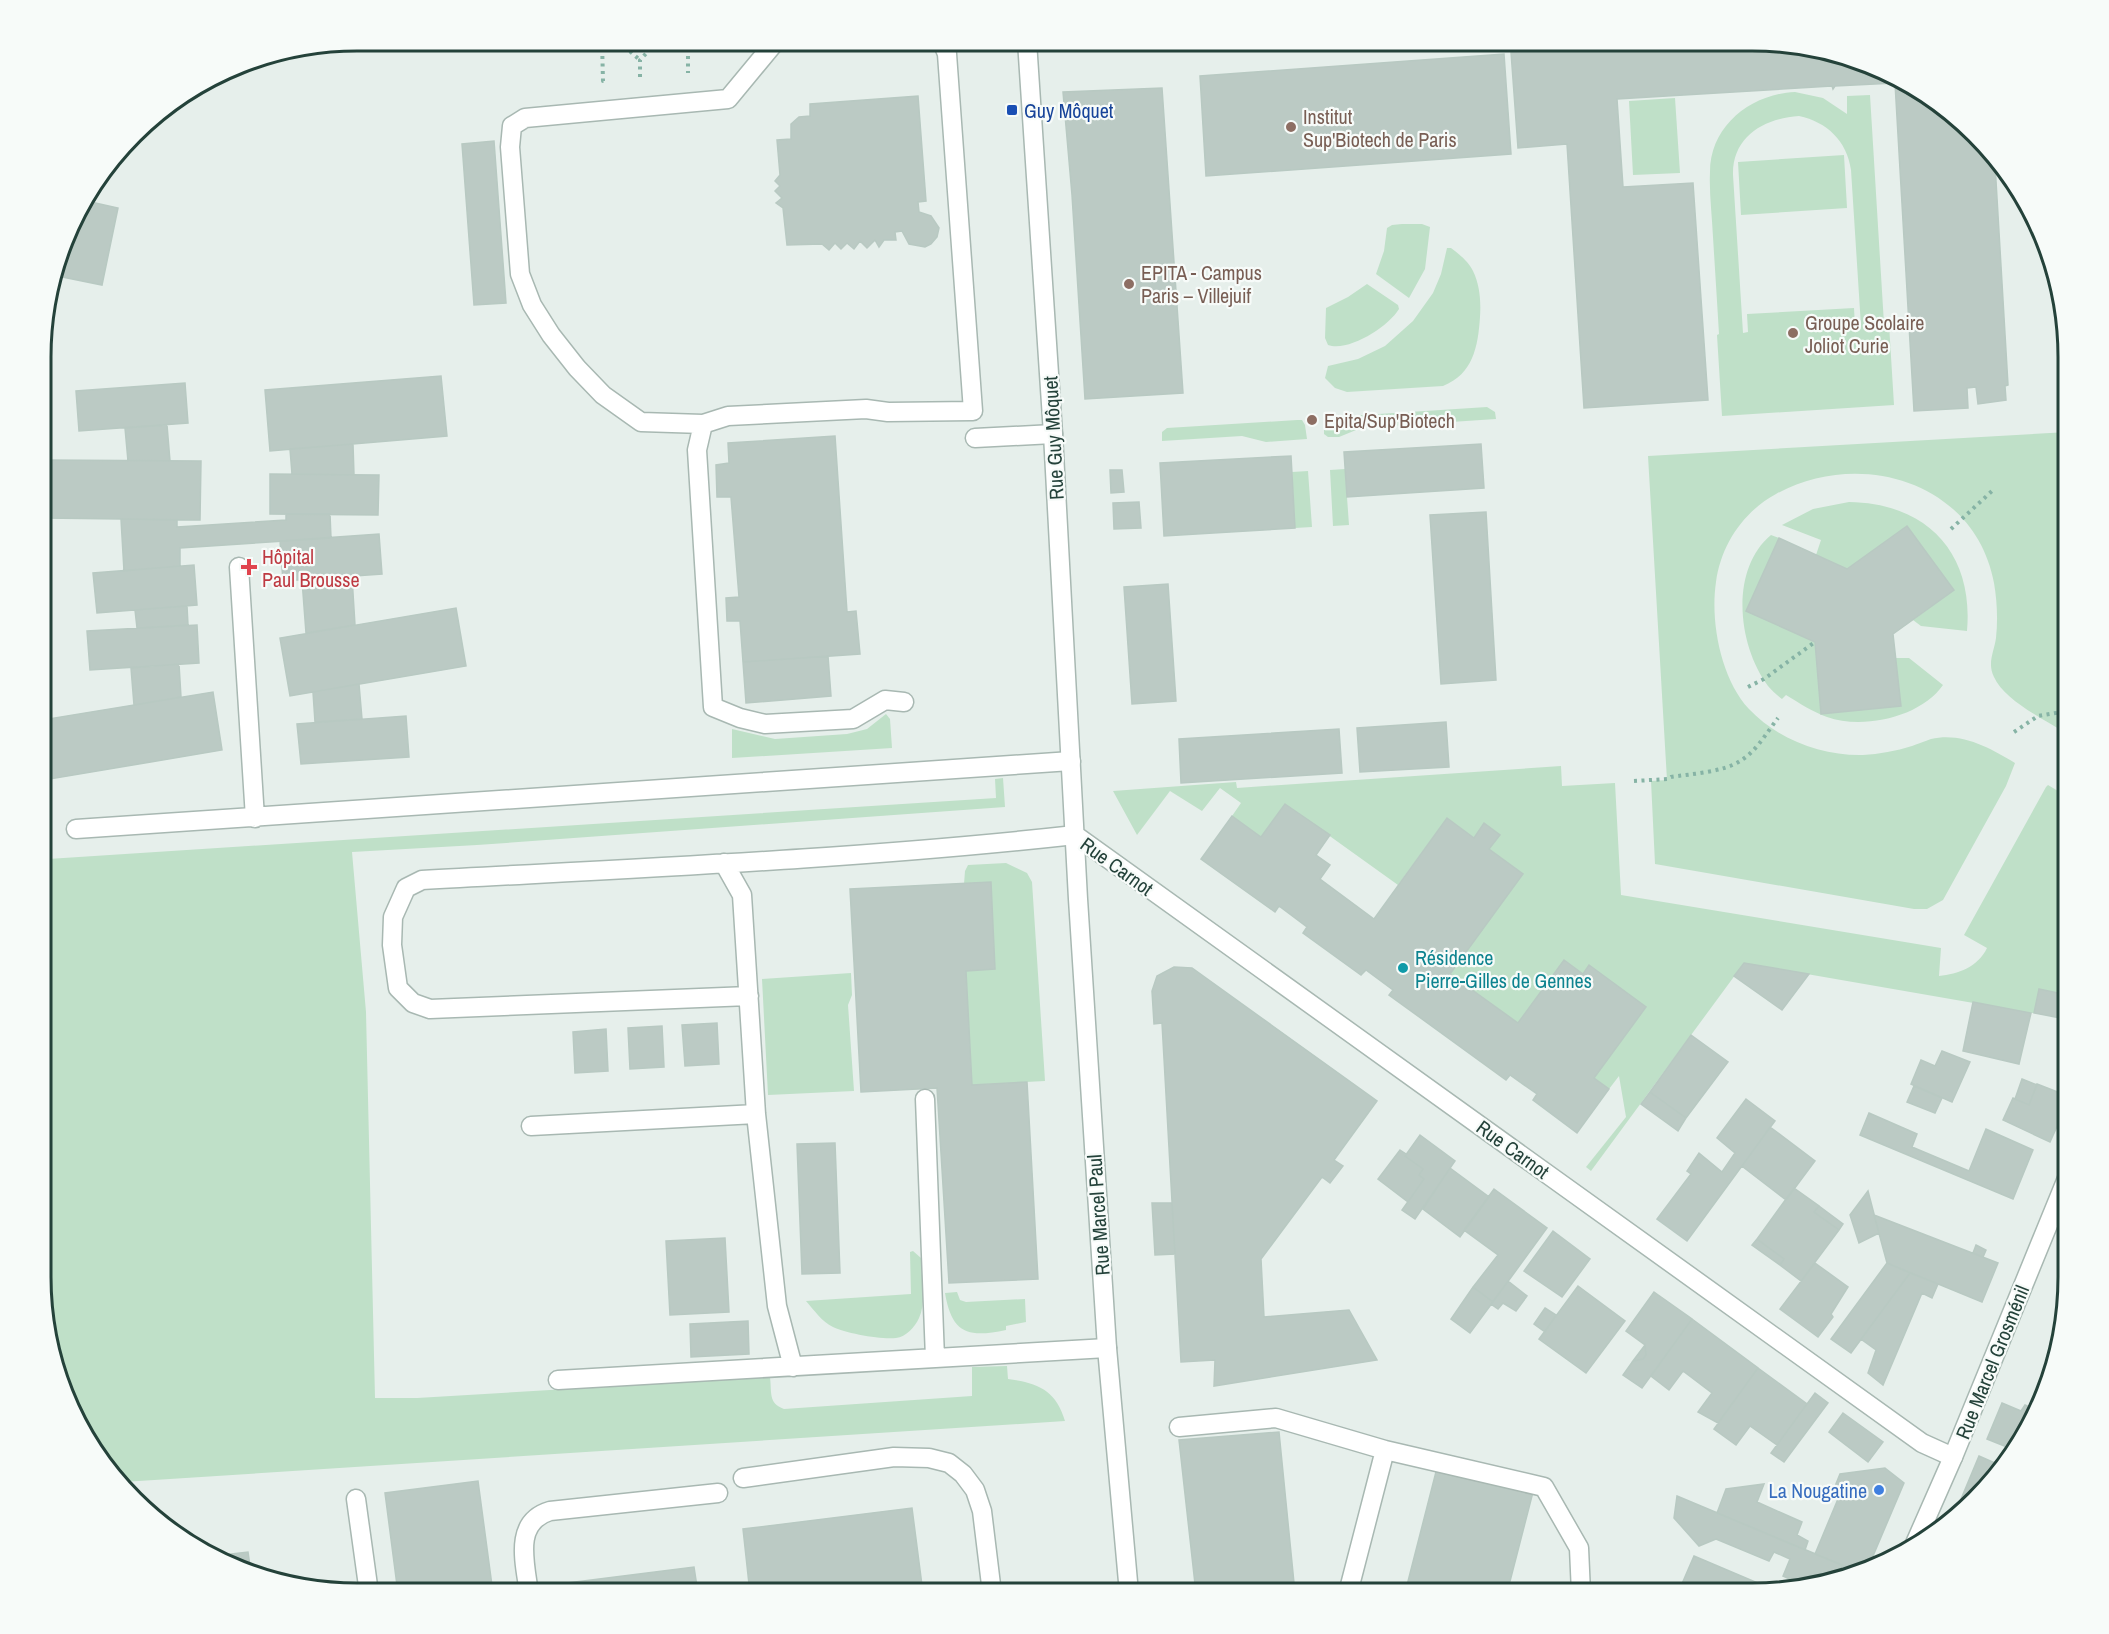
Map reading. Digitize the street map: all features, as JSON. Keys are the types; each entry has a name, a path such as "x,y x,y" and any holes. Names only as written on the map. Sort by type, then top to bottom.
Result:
{"street":[{"path":"772,51 728,99 525,118 512,126 510,147 520,273 532,305 551,335 577,368 603,395 641,422 703,424 728,416 866,409 888,412 973,411 946,51"},
{"name":"Rue Guy Môquet","path":"1028,51 1053,434 1075,836"},
{"path":"703,424 697,450 713,707 740,718 765,724 853,719 885,700 904,702"},
{"path":"975,438 1053,434"},
{"path":"239,567 255,818"},
{"path":"76,829 1071,762"},
{"path":"749,996 430,1009 413,1003 398,988 392,945 393,917 406,888 422,880 724,863 1075,836"},
{"name":"Rue Marcel Paul","path":"1075,836 1107,1347 1128,1583"},
{"name":"Rue Carnot","path":"1075,836 1922,1443 1953,1457"},
{"path":"724,863 742,895 756,1114 777,1306 793,1367"},
{"path":"926,1099 935,1358"},
{"path":"531,1126 756,1114"},
{"name":"Rue Marcel Grosménil","path":"1920,1532 2058,1200"},
{"path":"558,1380 1107,1347"},
{"path":"1179,1427 1276,1418 1385,1450 1544,1487 1579,1548 1581,1583"},
{"path":"1351,1583 1385,1450"},
{"path":"743,1478 894,1457 928,1458 950,1463 963,1474 975,1490 982,1511 991,1583"},
{"path":"528,1583 524,1541 532,1520 540,1514 550,1511 718,1493"},
{"path":"356,1499 368,1583"}],"path":[{"path":"602,51 603,81 612,80"},
{"path":"630,51 640,60 648,51"},
{"path":"688,51 689,78"},
{"path":"630,80 649,79"},
{"path":"1951,529 1992,491"},
{"path":"1748,687 1764,679 1815,642"},
{"path":"2014,732 2038,716 2058,713"},
{"path":"1634,781 1668,779 1739,763 1750,754 1778,718"}],"green space":[{"path":"1795,92 1823,98 1847,114 1847,96 1870,95 1884,324 1889,324 1894,405 1722,416 1710,188 1712,155 1725,127 1736,116 1749,106 1779,94","holes":["1799,116 1809,119 1834,134 1849,160 1861,326 1855,326 1854,308 1747,314 1748,332 1743,333 1734,161 1744,140 1763,125"]},
{"path":"1675,98 1680,173 1633,175 1629,101"},
{"path":"1844,155 1847,208 1741,215 1738,162"},
{"path":"1402,224 1422,224 1430,227 1425,269 1409,298 1376,274 1384,251 1387,228"},
{"path":"1447,248 1451,248 1469,264 1479,288 1478,339 1467,367 1453,381 1443,386 1347,392 1335,388 1325,378 1328,366 1358,359 1385,346 1413,321 1433,293 1441,274"},
{"path":"1367,284 1398,305 1399,309 1386,323 1367,336 1346,345 1328,345 1325,338 1326,308"},
{"path":"1487,407 1495,412 1496,419 1361,428 1339,437 1328,437 1324,434 1324,423 1332,417"},
{"path":"1302,420 1307,439 1266,442 1242,436 1162,441 1162,432 1167,428"},
{"path":"2058,433 2058,728 2016,702 1999,686 1994,677 1991,667 1997,631 1996,596 1983,548 1964,520 1939,498 1909,483 1876,475 1842,474 1808,480 1776,494 1764,501 1744,520 1728,543 1719,568 1715,598 1716,632 1725,666 1739,697 1760,720 1773,729 1801,744 1847,755 1881,753 1906,748 1931,739 1954,738 1986,747 2015,763 2006,786 1943,900 1927,909 1914,909 1655,864 1651,781 1667,780 1648,456"},
{"path":"1345,469 1349,525 1333,526 1330,470"},
{"path":"1308,471 1312,527 1295,528 1292,472"},
{"path":"1849,502 1901,511 1922,522 1940,537 1953,556 1962,578 1967,603 1967,631 1921,626 1913,620 1954,590 1907,526 1847,569 1816,555 1821,540 1782,525 1813,509"},
{"path":"1771,535 1779,538 1815,642 1822,714 1900,706 1895,658 1909,658 1943,685 1933,696 1906,713 1874,721 1857,722 1827,717 1786,695 1782,699 1771,690 1750,650 1742,609 1749,568 1758,550"},
{"path":"886,714 890,719 892,748 732,758 732,729 775,739 847,734 867,729"},
{"path":"1561,766 1562,786 1615,783 1621,895 1941,948 1939,976 1973,965 1987,948 1964,935 2048,785 2058,791 2058,993 2039,990 2034,1013 2031,1013 1744,963 1591,1171 1586,1167 1626,1117 1619,1076 1609,1089 1594,1078 1646,1007 1590,966 1583,974 1564,960 1518,1023 1450,974 1523,874 1489,849 1499,835 1484,824 1474,838 1447,818 1398,885 1285,804 1261,837 1232,816 1241,803 1220,788 1202,811 1170,791 1137,835 1113,791 1236,782 1237,788"},
{"path":"1003,778 1005,807 352,852 366,1012 375,1398 417,1398 770,1377 773,1400 775,1404 784,1409 972,1396 972,1367 1007,1366 1008,1379 1037,1386 1051,1395 1057,1402 1065,1421 130,1482 114,1463 92,1430 74,1394 61,1356 54,1317 51,1277 51,859 996,798 995,779"},
{"path":"1006,863 1027,873 1032,882 1045,1081 972,1085 966,971 995,969 991,883 964,884 965,871 968,865"},
{"path":"851,973 852,995 848,1005 854,1091 768,1095 762,979"},
{"path":"913,1251 921,1258 923,1304 917,1321 903,1336 882,1338 864,1336 833,1327 825,1322 806,1301 911,1294 910,1252"},
{"path":"957,1292 960,1300 966,1302 1025,1299 1026,1322 1006,1326 1006,1330 993,1332 972,1333 964,1330 952,1317 945,1293"}],"building":[{"path":"1511,52 1772,52 1831,61 1869,74 1888,83 1835,86 1833,89 1832,86 1617,99 1623,187 1693,183 1708,400 1584,408 1567,144 1518,148"},
{"path":"1504,54 1511,154 1206,176 1200,76"},
{"path":"1895,87 1922,103 1954,127 1995,172 2008,385 2005,386 2006,400 1978,404 1976,387 1967,388 1968,408 1914,411"},
{"path":"1162,88 1183,393 1085,399 1063,92"},
{"path":"918,96 926,201 918,202 919,212 931,216 939,228 937,237 931,244 925,247 909,244 902,231 895,232 896,240 884,240 879,247 875,240 867,248 860,241 854,249 847,243 841,249 835,243 829,250 822,244 787,245 783,208 776,203 782,198 775,191 780,186 775,181 780,175 777,140 791,139 791,124 799,117 810,116 810,104"},
{"path":"494,141 506,303 474,305 462,144"},
{"path":"93,202 118,208 102,285 61,277 74,240"},
{"path":"441,376 447,436 270,451 265,390"},
{"path":"185,383 188,423 79,431 76,391"},
{"path":"167,425 170,461 128,461 125,428"},
{"path":"835,436 847,612 856,611 860,654 743,662 740,621 727,621 726,598 739,597 731,497 717,497 716,465 729,463 728,443"},
{"path":"353,444 354,475 292,474 290,449"},
{"path":"1481,444 1484,488 1347,497 1344,452"},
{"path":"1291,456 1295,528 1164,536 1160,463"},
{"path":"51,460 201,461 200,520 51,518"},
{"path":"1110,470 1122,470 1124,492 1111,493"},
{"path":"270,474 379,475 378,515 270,514"},
{"path":"1139,502 1141,528 1114,529 1113,503"},
{"path":"1486,512 1496,680 1441,684 1430,515"},
{"path":"286,514 330,514 331,538 180,548 180,566 124,571 121,519 177,520 177,527 286,520"},
{"path":"1907,526 1954,590 1893,634 1901,706 1821,714 1815,642 1746,611 1779,538 1847,569"},
{"path":"379,534 382,574 283,581 280,541"},
{"path":"194,565 197,605 97,613 93,573"},
{"path":"352,577 355,625 306,633 302,580"},
{"path":"1168,584 1176,701 1132,704 1124,587"},
{"path":"187,606 188,625 137,628 135,610"},
{"path":"456,608 466,666 290,696 280,638"},
{"path":"197,625 199,663 90,670 87,631"},
{"path":"828,656 831,696 746,703 743,662"},
{"path":"179,664 181,697 134,705 131,668"},
{"path":"359,684 362,719 315,722 313,692"},
{"path":"213,692 222,750 51,779 51,719"},
{"path":"406,716 409,757 301,764 297,724"},
{"path":"1446,722 1449,767 1360,772 1357,728"},
{"path":"1339,729 1342,773 1181,783 1179,739"},
{"name":"Résidence Pierre-Gilles de Gennes","path":"1285,804 1330,835 1316,855 1330,865 1320,879 1374,919 1447,818 1474,838 1484,823 1500,835 1489,849 1523,874 1450,974 1518,1023 1564,960 1583,974 1589,965 1646,1007 1594,1078 1609,1089 1577,1133 1533,1100 1537,1094 1510,1075 1506,1080 1389,995 1393,990 1366,970 1361,975 1303,933 1307,927 1279,906 1275,912 1201,859 1232,816 1261,837"},
{"path":"991,882 995,969 966,971 972,1085 1027,1082 1038,1279 949,1283 937,1088 861,1092 850,889"},
{"path":"1744,963 1809,974 1782,1010 1734,976"},
{"path":"1174,967 1192,968 1377,1101 1334,1160 1343,1166 1330,1183 1322,1177 1261,1259 1264,1317 1349,1310 1377,1360 1214,1386 1215,1360 1181,1362 1162,1023 1154,1024 1152,991 1157,976"},
{"path":"2039,989 2058,993 2058,1018 2034,1013"},
{"path":"1973,1002 2031,1013 2019,1064 1963,1051"},
{"path":"717,1023 719,1064 685,1066 682,1025"},
{"path":"662,1026 664,1067 630,1069 628,1028"},
{"path":"606,1029 608,1071 575,1073 573,1032"},
{"path":"1691,1035 1728,1062 1686,1118 1650,1092"},
{"path":"1942,1051 1970,1062 1952,1102 1911,1084 1921,1060 1935,1066"},
{"path":"2022,1079 2037,1085 2029,1105 2015,1099"},
{"path":"2037,1084 2058,1092 2058,1124 2050,1142 2003,1120 2013,1098 2029,1105"},
{"path":"1914,1086 1942,1098 1935,1113 1907,1102"},
{"path":"1650,1092 1686,1118 1678,1131 1641,1104"},
{"path":"1746,1099 1775,1121 1687,1241 1657,1219 1691,1174 1687,1171 1699,1153 1722,1172 1735,1153 1717,1138"},
{"path":"1869,1113 1917,1134 1912,1147 1969,1171 1986,1129 2033,1150 2013,1199 1860,1135"},
{"path":"1770,1127 1815,1161 1786,1200 1742,1166"},
{"path":"1420,1135 1455,1161 1415,1219 1402,1210 1424,1179 1419,1175 1423,1169 1405,1156"},
{"path":"835,1143 840,1273 802,1274 797,1144"},
{"path":"1400,1150 1423,1169 1419,1175 1424,1179 1408,1202 1378,1179"},
{"path":"1450,1168 1489,1197 1460,1237 1423,1209"},
{"path":"1794,1188 1819,1206 1814,1212 1839,1230 1801,1281 1780,1265 1784,1259 1757,1239"},
{"path":"1494,1189 1547,1228 1493,1302 1473,1287 1498,1255 1464,1230"},
{"path":"1868,1191 1879,1233 1859,1243 1850,1215"},
{"path":"1152,1203 1172,1203 1175,1254 1155,1255"},
{"path":"1819,1206 1843,1224 1839,1230 1814,1212"},
{"path":"1874,1215 1998,1263 1982,1302 1887,1263"},
{"path":"1553,1231 1590,1259 1562,1297 1524,1271"},
{"path":"725,1238 729,1312 670,1315 666,1241"},
{"path":"1757,1239 1784,1259 1780,1265 1752,1245"},
{"path":"1976,1245 1986,1250 1983,1257 1973,1253"},
{"path":"1815,1263 1848,1287 1831,1314 1833,1317 1818,1337 1780,1309"},
{"path":"1887,1263 1910,1273 1851,1353 1831,1339"},
{"path":"1910,1273 1938,1284 1932,1298 1922,1293 1883,1385 1868,1373 1876,1350 1861,1339"},
{"path":"1508,1281 1527,1296 1516,1311 1503,1303 1498,1309 1491,1304"},
{"path":"1578,1286 1625,1321 1586,1373 1539,1339"},
{"path":"1473,1287 1493,1302 1470,1333 1451,1319"},
{"path":"1654,1292 1692,1319 1642,1388 1623,1375 1633,1361 1643,1359 1646,1355 1645,1345 1626,1331"},
{"path":"1545,1308 1556,1315 1545,1332 1534,1324"},
{"path":"1692,1319 1758,1368 1718,1423 1698,1412 1712,1393 1683,1371 1669,1390 1651,1376"},
{"path":"748,1321 749,1354 691,1357 690,1324"},
{"path":"1645,1345 1646,1355 1643,1359 1633,1361"},
{"path":"1758,1368 1807,1404 1777,1445 1750,1426 1736,1445 1714,1429"},
{"path":"1815,1393 1828,1403 1784,1462 1771,1453"},
{"path":"2002,1403 2021,1411 2025,1405 2029,1407 2006,1447 1987,1439"},
{"path":"1843,1413 1883,1442 1868,1462 1829,1432"},
{"path":"1279,1432 1294,1583 1195,1583 1179,1440"},
{"path":"1979,1456 1995,1463 1982,1479 1961,1499"},
{"path":"1437,1468 1533,1492 1510,1583 1408,1583"},
{"path":"1885,1468 1904,1483 1872,1559 1848,1568 1815,1554 1838,1499 1831,1496 1840,1474"},
{"path":"478,1481 492,1583 397,1583 385,1493"},
{"path":"1764,1484 1757,1502 1802,1522 1797,1535 1808,1541 1805,1550 1717,1513 1726,1489"},
{"path":"1677,1496 1842,1565 1840,1570 1831,1573 1792,1580 1783,1576 1790,1559 1774,1552 1769,1561 1716,1539 1699,1546 1674,1518"},
{"path":"912,1508 922,1583 749,1583 743,1529"},
{"path":"248,1552 250,1564 240,1560 229,1554"},
{"path":"1694,1556 1757,1583 1752,1583 1682,1583"},
{"path":"694,1567 696,1583 568,1583"}],"place":[{"name":"Guy Môquet","path":"1012,110"},
{"name":"Institut Sup'Biotech de Paris","path":"1291,127"},
{"name":"EPITA - Campus Paris – Villejuif","path":"1129,284"},
{"name":"Groupe Scolaire Joliot Curie","path":"1793,333"},
{"name":"Epita/Sup'Biotech","path":"1312,420"},
{"name":"Hôpital Paul Brousse","path":"249,567"},
{"name":"Résidence Pierre-Gilles de Gennes","path":"1403,968"},
{"name":"La Nougatine","path":"1879,1490"}]}
